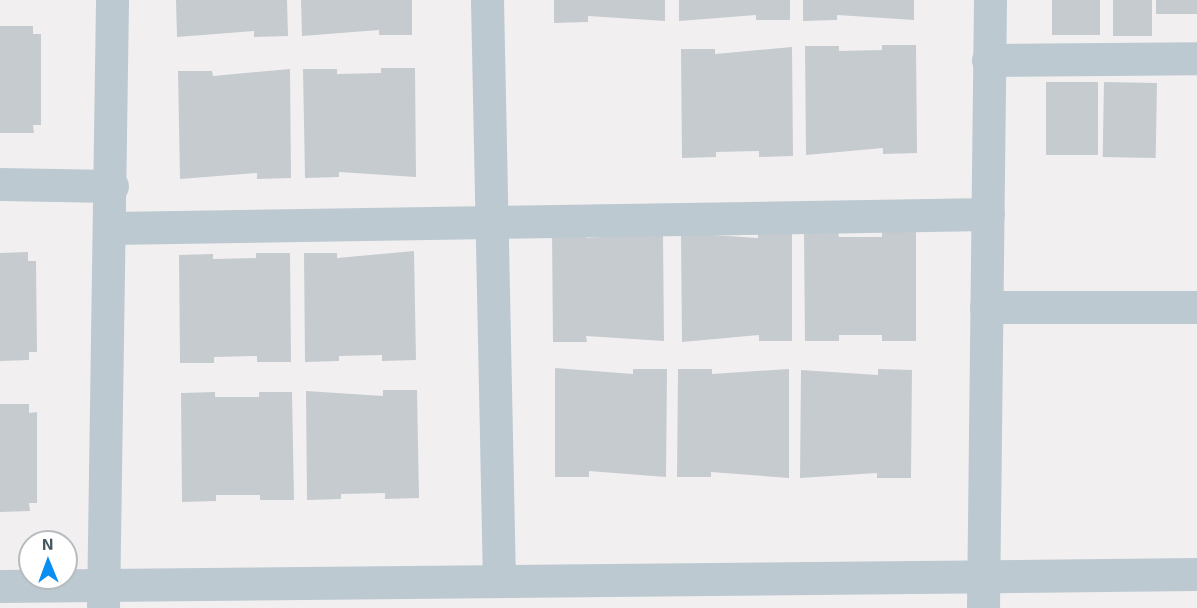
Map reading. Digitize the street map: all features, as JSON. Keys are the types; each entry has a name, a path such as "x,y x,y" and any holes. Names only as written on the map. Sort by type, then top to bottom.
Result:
{"street":[{"path":"103,596 112,186 112,0"},
{"path":"487,0 499,581"},
{"path":"983,592 990,0"},
{"path":"988,60 1197,58"},
{"path":"0,184 112,186"},
{"path":"111,228 988,214"},
{"path":"986,307 1197,307"},
{"path":"0,586 103,596 499,581 983,592 1197,574"}],"building":[{"path":"176,0 287,0 288,36 254,37 254,31 177,37"},
{"path":"301,0 412,0 412,35 379,35 379,30 302,36"},
{"path":"554,0 665,0 665,21 588,16 588,22 554,23"},
{"path":"679,0 790,0 790,20 756,20 756,15 679,21"},
{"path":"803,0 914,0 914,20 837,15 837,20 803,21"},
{"path":"1052,0 1100,0 1100,35 1052,35"},
{"path":"1113,0 1152,0 1152,36 1113,36"},
{"path":"1156,0 1197,0 1197,14 1156,14"},
{"path":"0,26 33,26 33,34 41,34 41,125 33,125 34,133 0,133"},
{"path":"882,45 916,45 917,153 883,154 883,148 806,155 805,46 839,46 839,51 882,50"},
{"path":"792,47 793,156 759,157 759,151 716,152 716,157 682,158 681,49 715,49 715,54"},
{"path":"381,68 415,68 416,177 339,172 339,177 305,178 303,69 337,69 337,74 381,73"},
{"path":"290,69 291,178 257,179 257,173 180,179 178,71 212,71 213,76"},
{"path":"1046,82 1098,82 1098,155 1046,155"},
{"path":"1104,82 1157,83 1156,158 1103,157"},
{"path":"758,232 792,232 792,341 759,341 759,335 682,342 681,233 758,238"},
{"path":"838,232 839,237 882,237 882,232 916,232 916,341 882,341 882,335 839,335 839,341 805,341 804,233"},
{"path":"552,233 586,233 586,238 663,233 664,341 586,336 587,342 553,342"},
{"path":"414,251 416,360 382,361 382,355 339,356 339,361 305,362 304,253 337,253 337,258"},
{"path":"28,252 28,261 36,261 37,352 29,352 29,360 0,361 0,253"},
{"path":"256,253 290,253 291,362 257,362 257,356 214,357 214,363 180,363 179,255 213,254 213,259 256,258"},
{"path":"555,368 633,374 633,369 667,369 666,477 589,471 589,477 555,477"},
{"path":"678,369 712,369 712,374 789,369 789,478 711,472 711,477 677,477"},
{"path":"878,369 912,370 911,478 877,478 877,473 800,478 801,370 878,375"},
{"path":"383,390 417,390 419,498 385,499 385,493 341,494 341,499 307,500 306,391 383,396"},
{"path":"215,392 215,397 259,397 259,392 292,392 294,500 260,500 260,495 216,495 216,501 182,502 181,393"},
{"path":"0,404 29,404 29,413 37,412 37,503 29,503 30,511 0,512"}]}
